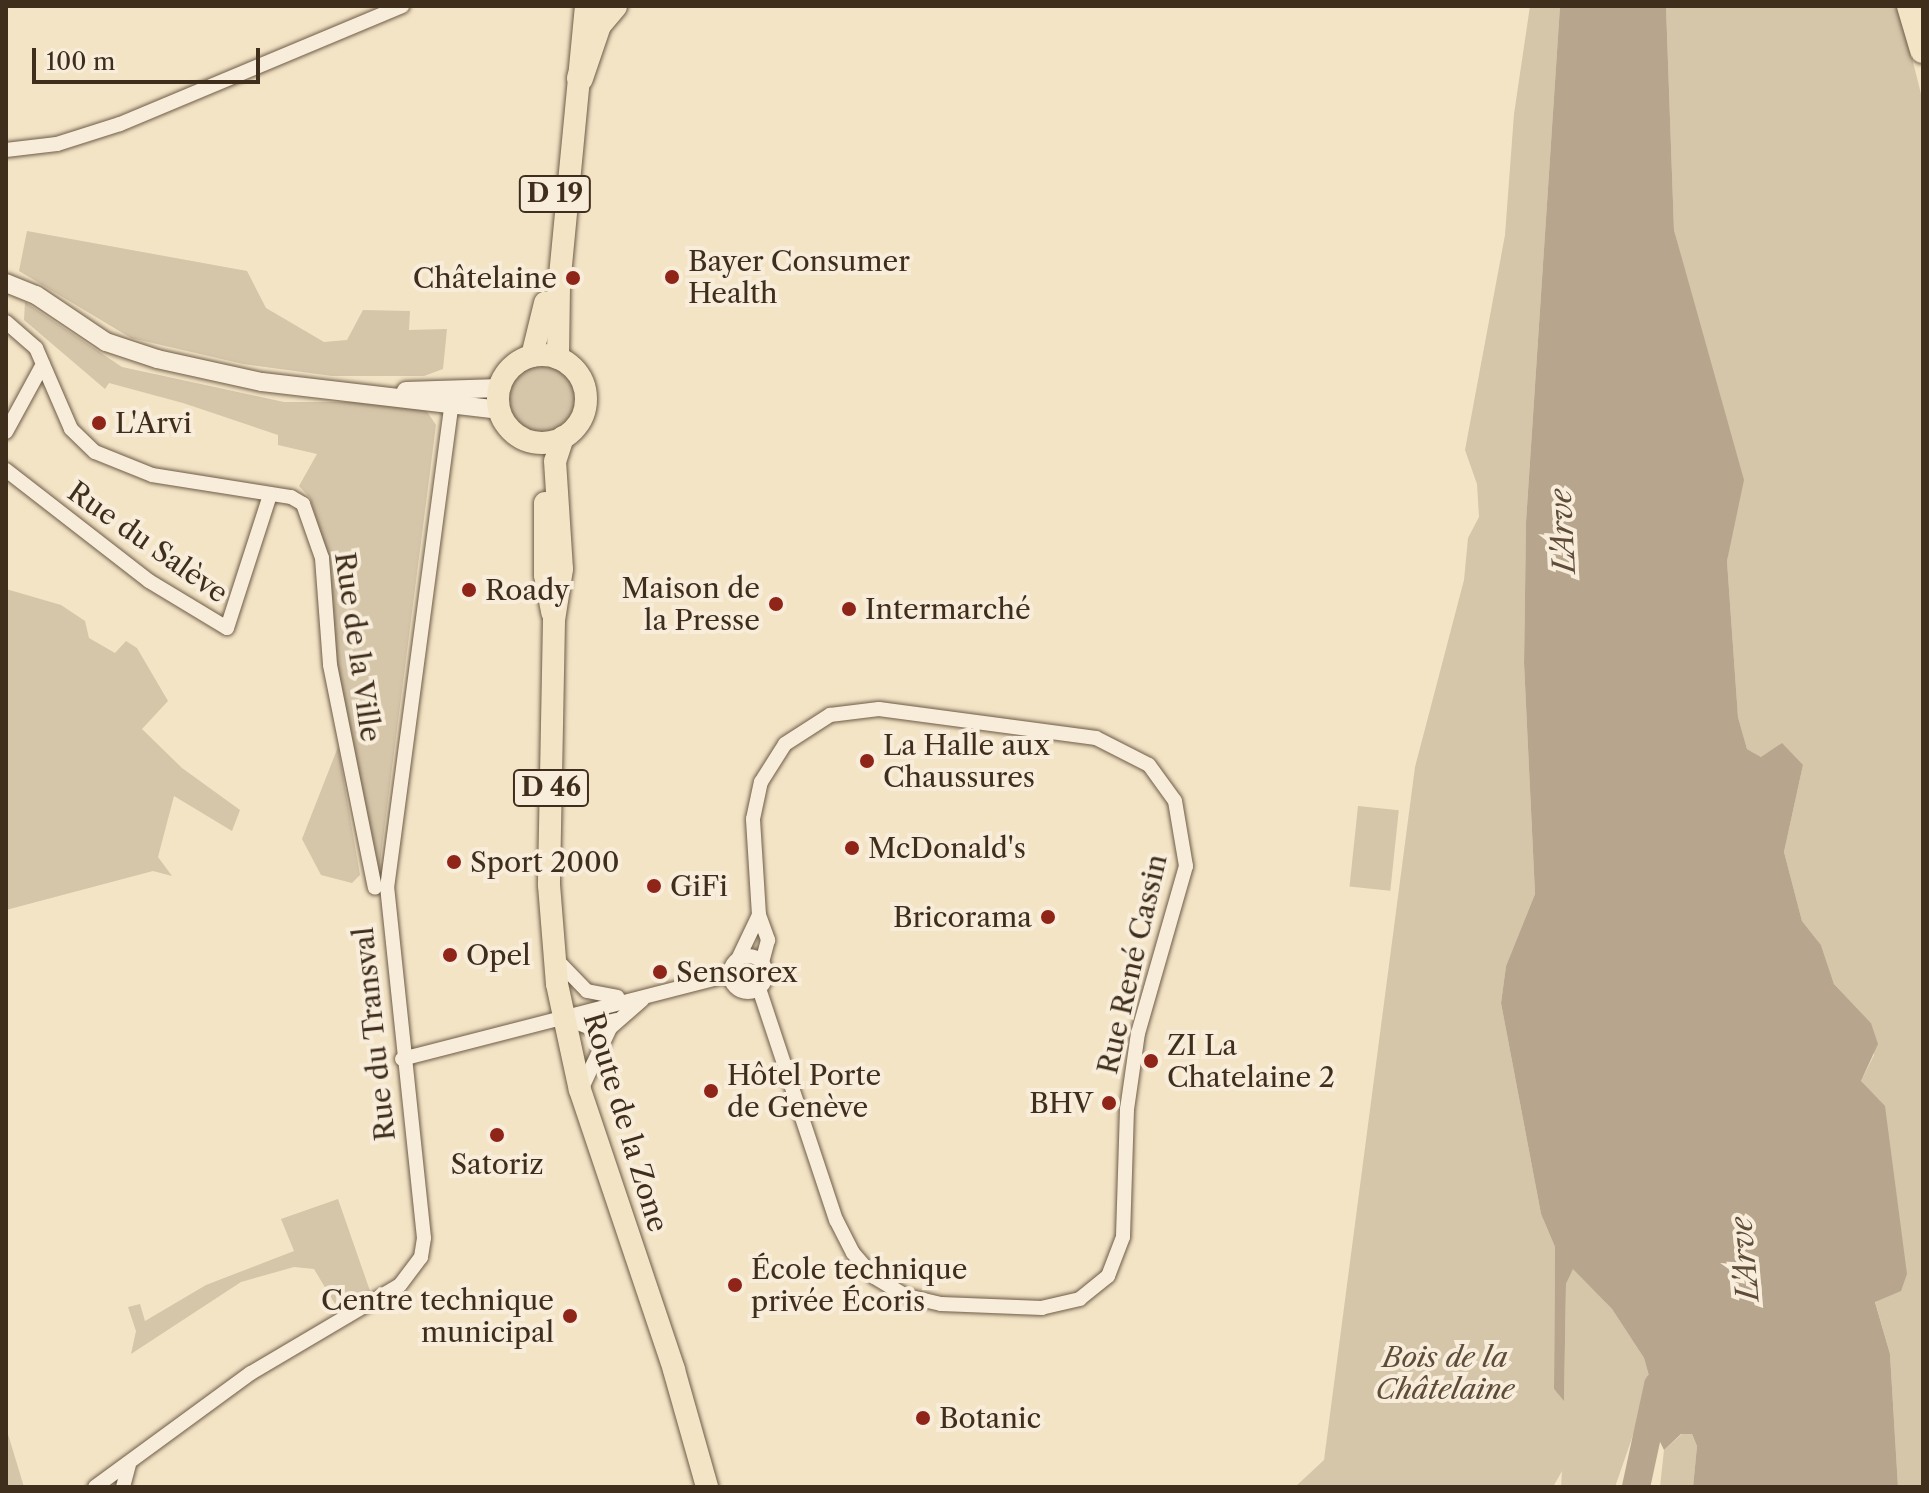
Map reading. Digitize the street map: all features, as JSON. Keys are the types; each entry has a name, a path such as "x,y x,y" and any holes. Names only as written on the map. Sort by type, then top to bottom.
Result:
{"highway":[{"path":"580,78 598,25 614,6"},
{"path":"1910,6 1923,50"}],"main road":[{"name":"D 19","path":"532,356 543,326 572,6"},
{"name":"D 19","path":"558,358 559,286 586,6"},
{"path":"532,356 558,358 578,372 586,394 580,421 563,437 537,442 513,432 500,410 500,388 509,369 532,356"},
{"name":"Route de la Zone","path":"563,437 555,461 562,569 554,620 549,885 553,956 562,1017 580,1090 670,1356 707,1487"},
{"name":"Route de la Zone","path":"537,442 545,507 545,575 554,620"}],"street":[{"path":"6,150 57,144 120,124 402,6"},
{"path":"6,283 36,295 106,342 143,355 262,382 500,410"},
{"name":"Rue de la Ville","path":"6,322 28,338 43,364 71,429 112,462 172,479 270,495 303,504 322,558 330,665 375,888"},
{"path":"6,432 43,364"},
{"path":"384,394 500,388"},
{"name":"Rue du Transval","path":"95,1487 251,1373 415,1271 424,1238 402,1059 387,888 451,406"},
{"name":"Rue du Salève","path":"6,470 149,581 227,628 270,495"},
{"name":"Rue René Cassin","path":"879,709 1073,733 1117,745 1149,765 1180,812 1186,866 1138,1033 1127,1109 1123,1237 1101,1284 1070,1303 1027,1309 925,1302 874,1277 853,1253 836,1220 759,988 766,976 762,963 768,940 759,915 753,825 759,788 780,749 824,717 879,709"},
{"name":"Rue René Cassin","path":"730,975 759,915"},
{"path":"553,956 587,991 644,996"},
{"path":"738,959 751,957 762,963"},
{"path":"402,1059 730,975 741,991 759,988"},
{"path":"580,1090 616,1020 644,996"},
{"path":"562,1017 588,1027 616,1020"},
{"path":"123,1487 129,1465"}],"green space":[{"name":"Bois de la Châtelaine","path":"1530,6 1560,6 1526,522 1524,663 1535,894 1506,966 1501,1003 1541,1214 1555,1247 1554,1389 1564,1400 1566,1284 1573,1268 1612,1309 1644,1358 1651,1383 1615,1487 1561,1487 1562,1471 1553,1487 1295,1487 1324,1460 1415,767 1464,580 1468,538 1479,517 1477,484 1465,450 1505,235 1514,114"},
{"path":"1666,6 1899,6 1923,102 1923,1487 1898,1487 1890,1354 1875,1301 1872,1098 1861,1081 1874,1055 1871,1023 1834,984 1821,945 1802,921 1784,852 1803,765 1761,757 1747,749 1738,717 1727,561 1732,529 1693,303 1674,230"},
{"path":"27,231 247,271 266,308 324,342 347,340 363,310 410,311 409,330 447,329 443,369 424,376 332,376 243,364 131,338 19,271"},
{"path":"25,302 122,367 284,402 388,402 426,410 436,425 379,870 336,664 330,565 310,498 299,486 317,454 278,445 278,435 183,403 109,383 105,389 24,320"},
{"path":"542,364 555,366 566,374 574,385 574,411 566,422 555,430 542,432 529,430 518,422 510,411 508,398 510,385 518,374 529,366"},
{"path":"6,589 61,605 85,621 89,638 115,653 126,641 137,648 168,701 142,729 182,768 240,810 232,831 174,796 158,857 172,876 153,871 6,910"},
{"path":"338,747 360,875 352,883 321,875 302,839"},
{"path":"1358,806 1399,810 1390,891 1350,887"},
{"path":"338,1199 370,1291 338,1309 314,1269 294,1267 241,1282 131,1354 136,1331 128,1307 140,1304 145,1321 206,1285 294,1251 281,1219"},
{"path":"7,1431 24,1487 6,1487"},
{"path":"1682,1434 1692,1434 1697,1446 1693,1487 1660,1487 1664,1450"}],"water":[{"path":"1560,6 1666,6 1674,230 1744,480 1727,561 1738,717 1747,749 1761,757 1782,743 1803,765 1784,852 1802,921 1821,945 1834,984 1871,1023 1878,1044 1861,1081 1885,1106 1907,1274 1901,1291 1875,1302 1890,1354 1898,1487 1693,1487 1697,1446 1692,1434 1681,1434 1664,1450 1644,1409 1651,1383 1644,1358 1612,1309 1573,1269 1566,1284 1564,1401 1554,1389 1555,1247 1541,1214 1501,1003 1506,966 1535,894 1524,663 1526,522"}],"waterway":[{"name":"L'Arve","path":"1636,1487 1658,1385"}],"place":[{"name":"Bayer Consumer Health","path":"672,277"},
{"name":"Châtelaine","path":"573,278"},
{"name":"L'Arvi","path":"99,423"},
{"name":"Roady","path":"469,590"},
{"name":"Maison de la Presse","path":"776,604"},
{"name":"Intermarché","path":"849,609"},
{"name":"La Halle aux Chaussures","path":"867,761"},
{"name":"McDonald's","path":"852,848"},
{"name":"Sport 2000","path":"454,862"},
{"name":"GiFi","path":"654,886"},
{"name":"Bricorama","path":"1048,917"},
{"name":"Opel","path":"450,955"},
{"name":"Sensorex","path":"660,972"},
{"name":"ZI La Chatelaine 2","path":"1151,1061"},
{"name":"Hôtel Porte de Genève","path":"711,1091"},
{"name":"BHV","path":"1109,1103"},
{"name":"Satoriz","path":"497,1135"},
{"name":"École technique privée Écoris","path":"735,1285"},
{"name":"Centre technique municipal","path":"570,1316"},
{"name":"Botanic","path":"923,1418"}]}
